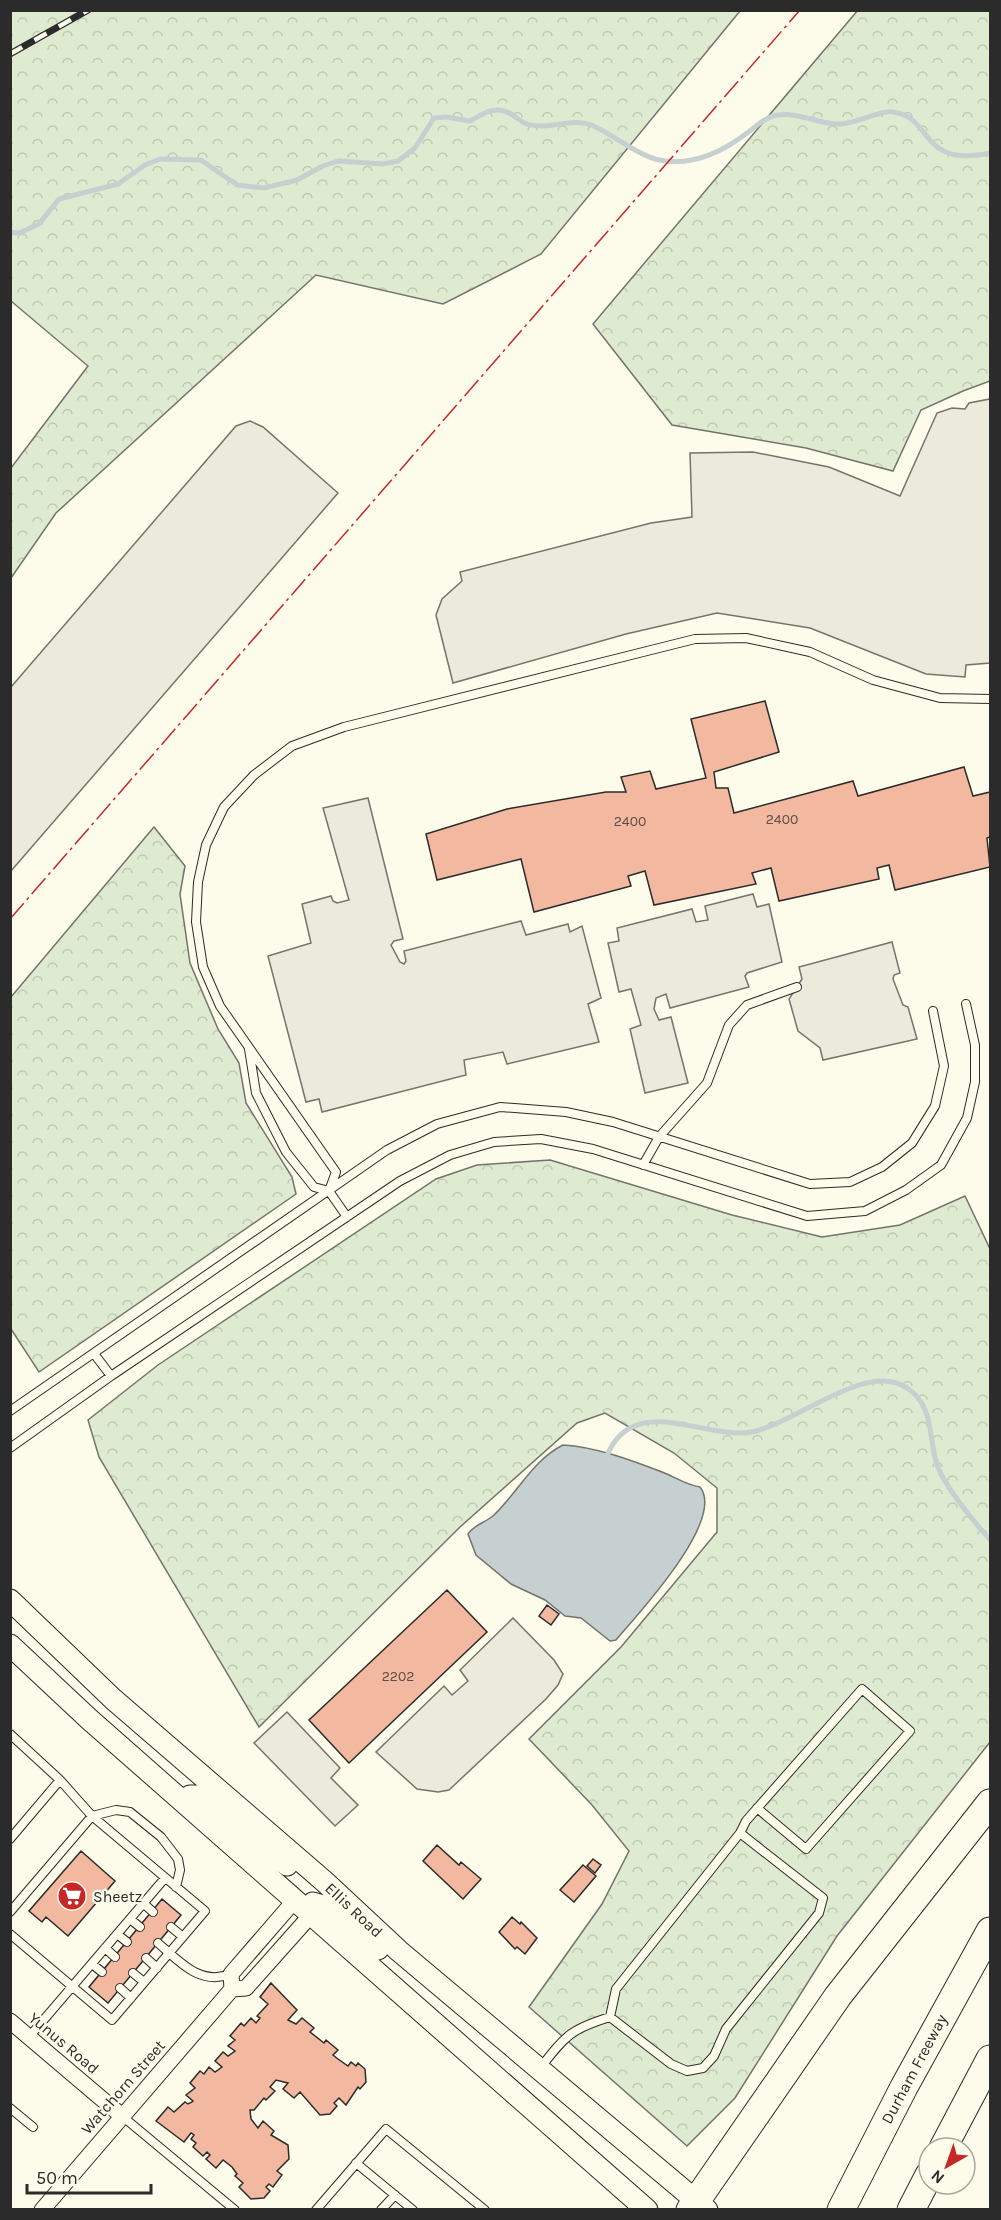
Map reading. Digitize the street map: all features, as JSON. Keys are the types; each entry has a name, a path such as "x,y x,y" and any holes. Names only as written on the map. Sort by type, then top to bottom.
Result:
{"highway":[{"path":"698,2206 838,1996 990,1803"},
{"name":"Durham Freeway","path":"841,2210 904,2087 990,1931"},
{"path":"949,2136 990,2060"},
{"path":"911,2210 918,2196"}],"main road":[{"name":"Ellis Road","path":"10,1600 113,1699 325,1882 422,1971 540,2068 698,2206"},
{"name":"Ellis Road","path":"10,1645 89,1719 647,2210"},
{"path":"177,1796 197,1796 297,1872 325,1882"},
{"path":"295,1900 323,1906 400,1965 422,1971"}],"street":[{"name":"Watchorn Street","path":"42,2210 122,2116 295,1900"},
{"name":"Watchorn Street","path":"231,1982 246,1989 312,1915"},
{"name":"Yunus Road","path":"10,2021 122,2116"}],"lane":[{"path":"329,1191 336,1172 220,1006 203,967 196,922 198,882 206,845 225,807 254,775 292,746 344,727 695,639 746,638 810,652 873,680 940,698 990,699"},
{"path":"643,1165 659,1137 706,1083 729,1025 747,1005 796,987"},
{"path":"10,1448 111,1376 400,1181 450,1155 494,1142 541,1139 593,1149 807,1216 865,1211 906,1190 941,1165 967,1118 975,1082 975,1045 966,1004"},
{"path":"10,1411 95,1355 387,1150 437,1124 500,1107 566,1112 613,1122 810,1184 850,1182 882,1167 912,1143 935,1106 944,1066 933,1011"},
{"path":"249,1046 256,1093 286,1152 314,1187 329,1191 347,1217"},
{"path":"95,1355 111,1376"},
{"path":"610,2017 616,1989 740,1833 746,1821 862,1689 910,1731 806,1849 758,1808"},
{"path":"10,1734 60,1780 92,1816 205,1911 112,2020 10,1934"},
{"path":"10,1839 60,1780"},
{"path":"10,1912 92,1816 116,1810 130,1812 161,1837 178,1859 176,1887"},
{"path":"610,2017 671,2064 687,2071 703,2068 714,2056 726,2029 819,1913 824,1898 740,1833"},
{"path":"29,2037 165,1878"},
{"path":"143,1903 153,1912"},
{"path":"130,1919 140,1927"},
{"path":"171,1927 183,1937"},
{"path":"117,1934 127,1942"},
{"path":"158,1943 199,1976 231,1982"},
{"path":"105,1948 115,1957"},
{"path":"146,1958 157,1968"},
{"path":"92,1964 102,1972"},
{"path":"133,1972 144,1982"},
{"path":"120,1988 131,1998"},
{"path":"540,2068 564,2037 581,2026 610,2017"},
{"path":"10,2108 33,2127"},
{"path":"122,2116 235,2210"},
{"path":"316,2210 386,2128 485,2210"},
{"path":"356,2163 413,2210"},
{"path":"381,2210 395,2194"}],"green space":[{"path":"11,10 740,11 541,254 443,304 316,275 56,513 11,578 11,468 88,366 11,301"},
{"path":"858,10 990,11 990,381 921,410 893,471 806,448 672,425 593,324"},
{"path":"154,827 185,866 180,894 190,963 218,1029 239,1063 246,1103 292,1177 296,1194 39,1372 11,1329 11,997"},
{"path":"550,1160 732,1215 822,1237 900,1225 965,1196 990,1249 990,1742 837,1936 735,2098 687,2146 529,2007 602,1904 629,1851 592,1805 529,1739 621,1647 717,1532 717,1488 674,1453 605,1413 577,1423 460,1527 259,1727 99,1457 88,1420 158,1365 436,1179 477,1165"}],"shaded area":[{"path":"990,399 990,663 966,665 965,677 926,674 810,628 717,613 626,634 453,683 436,615 442,599 462,581 460,572 651,523 692,517 690,453 753,452 829,467 900,496 937,413 952,408 965,409 969,403"},
{"path":"250,421 263,427 338,493 11,871 11,687 236,426"},
{"path":"368,798 403,939 394,941 391,945 400,962 404,964 406,961 404,951 521,921 526,935 568,924 570,932 582,926 601,998 588,1004 599,1042 507,1064 503,1052 464,1060 466,1075 322,1112 319,1099 306,1102 268,956 311,943 302,904 331,896 337,903 349,900 323,808"},
{"path":"753,894 757,907 769,904 782,962 747,973 745,976 749,987 670,1008 666,994 656,998 654,1009 659,1020 671,1017 688,1083 645,1093 630,1029 641,1025 631,989 619,992 608,943 619,941 617,928 692,909 696,922 708,920 705,906"},
{"path":"892,942 900,973 894,975 893,979 903,1005 908,1007 917,1039 823,1060 820,1048 798,1031 789,999 802,979 799,967"},
{"path":"563,1445 588,1448 613,1455 700,1487 705,1502 701,1521 691,1543 659,1589 616,1640 610,1641 581,1618 565,1616 545,1600 511,1584 476,1555 468,1534 494,1515 534,1468 552,1451"},
{"path":"513,1618 554,1660 563,1674 558,1685 449,1790 438,1792 417,1789 376,1752 444,1686 452,1695 468,1681 460,1670"},
{"path":"287,1712 340,1768 331,1778 358,1805 335,1826 254,1743"}],"building":[{"path":"765,701 779,752 714,772 716,788 728,788 734,813 853,781 858,796 964,767 973,796 990,792 990,837 987,838 990,867 895,890 889,865 877,868 879,879 779,901 771,868 752,873 756,884 654,905 645,871 628,876 631,886 534,912 521,859 437,880 426,834 507,809 606,792 626,792 621,777 650,771 656,789 706,778 691,719"},
{"path":"447,1590 487,1632 349,1763 309,1720"},
{"path":"547,1605 559,1614 551,1625 539,1616"},
{"path":"437,1845 459,1865 461,1862 481,1879 463,1899 423,1861"},
{"name":"Sheetz","path":"81,1851 115,1881 68,1936 46,1917 42,1922 29,1911"},
{"path":"593,1859 601,1865 595,1873 587,1866"},
{"path":"583,1865 596,1876 574,1902 560,1890"},
{"name":"Sheetz","path":"162,1899 181,1915 108,2003 89,1987"},
{"path":"512,1917 520,1924 521,1922 537,1938 525,1954 517,1947 515,1949 499,1932"},
{"path":"271,1983 297,2010 288,2020 296,2024 302,2018 314,2028 310,2032 324,2043 326,2040 338,2050 333,2055 348,2066 351,2062 356,2066 358,2063 365,2069 366,2082 360,2089 358,2087 346,2105 339,2098 334,2103 337,2106 330,2114 320,2115 300,2092 294,2098 283,2089 288,2083 276,2080 270,2087 275,2091 266,2100 264,2098 254,2110 250,2110 251,2119 258,2128 263,2121 274,2131 271,2135 288,2145 289,2159 277,2171 282,2175 273,2187 269,2184 266,2187 270,2191 264,2198 251,2199 239,2187 243,2183 235,2176 237,2174 232,2167 223,2160 216,2168 206,2159 210,2155 207,2152 203,2156 193,2147 196,2143 191,2139 194,2135 191,2133 184,2142 156,2121 168,2107 174,2112 185,2102 188,2104 193,2101 186,2095 195,2088 190,2083 200,2071 204,2074 209,2067 215,2072 222,2067 215,2061 223,2052 228,2056 235,2051 228,2046 235,2040 230,2036 241,2023 244,2026 251,2018 256,2023 260,2018 257,2016 268,2004 260,1997"}],"waterway":[{"path":"10,232 19,233 39,224 59,199 118,184 145,165 160,159 201,160 237,185 264,188 297,180 338,161 383,164 398,161 415,148 434,118 446,117 470,121 495,110 507,112 535,126 576,122 591,125 647,156 668,161 693,160 716,152 774,116 794,115 825,123 841,124 888,112 906,116 938,148 950,154 967,156 990,153"},
{"path":"606,1458 617,1438 632,1427 649,1422 667,1422 745,1433 763,1429 784,1420 849,1388 870,1382 890,1381 907,1388 917,1396 927,1417 941,1474 970,1517 990,1540"}],"railway":[{"path":"10,54 88,10"}],"power":[{"path":"10,919 800,10"}],"place":[{"name":"Sheetz","path":"72,1896"}]}
